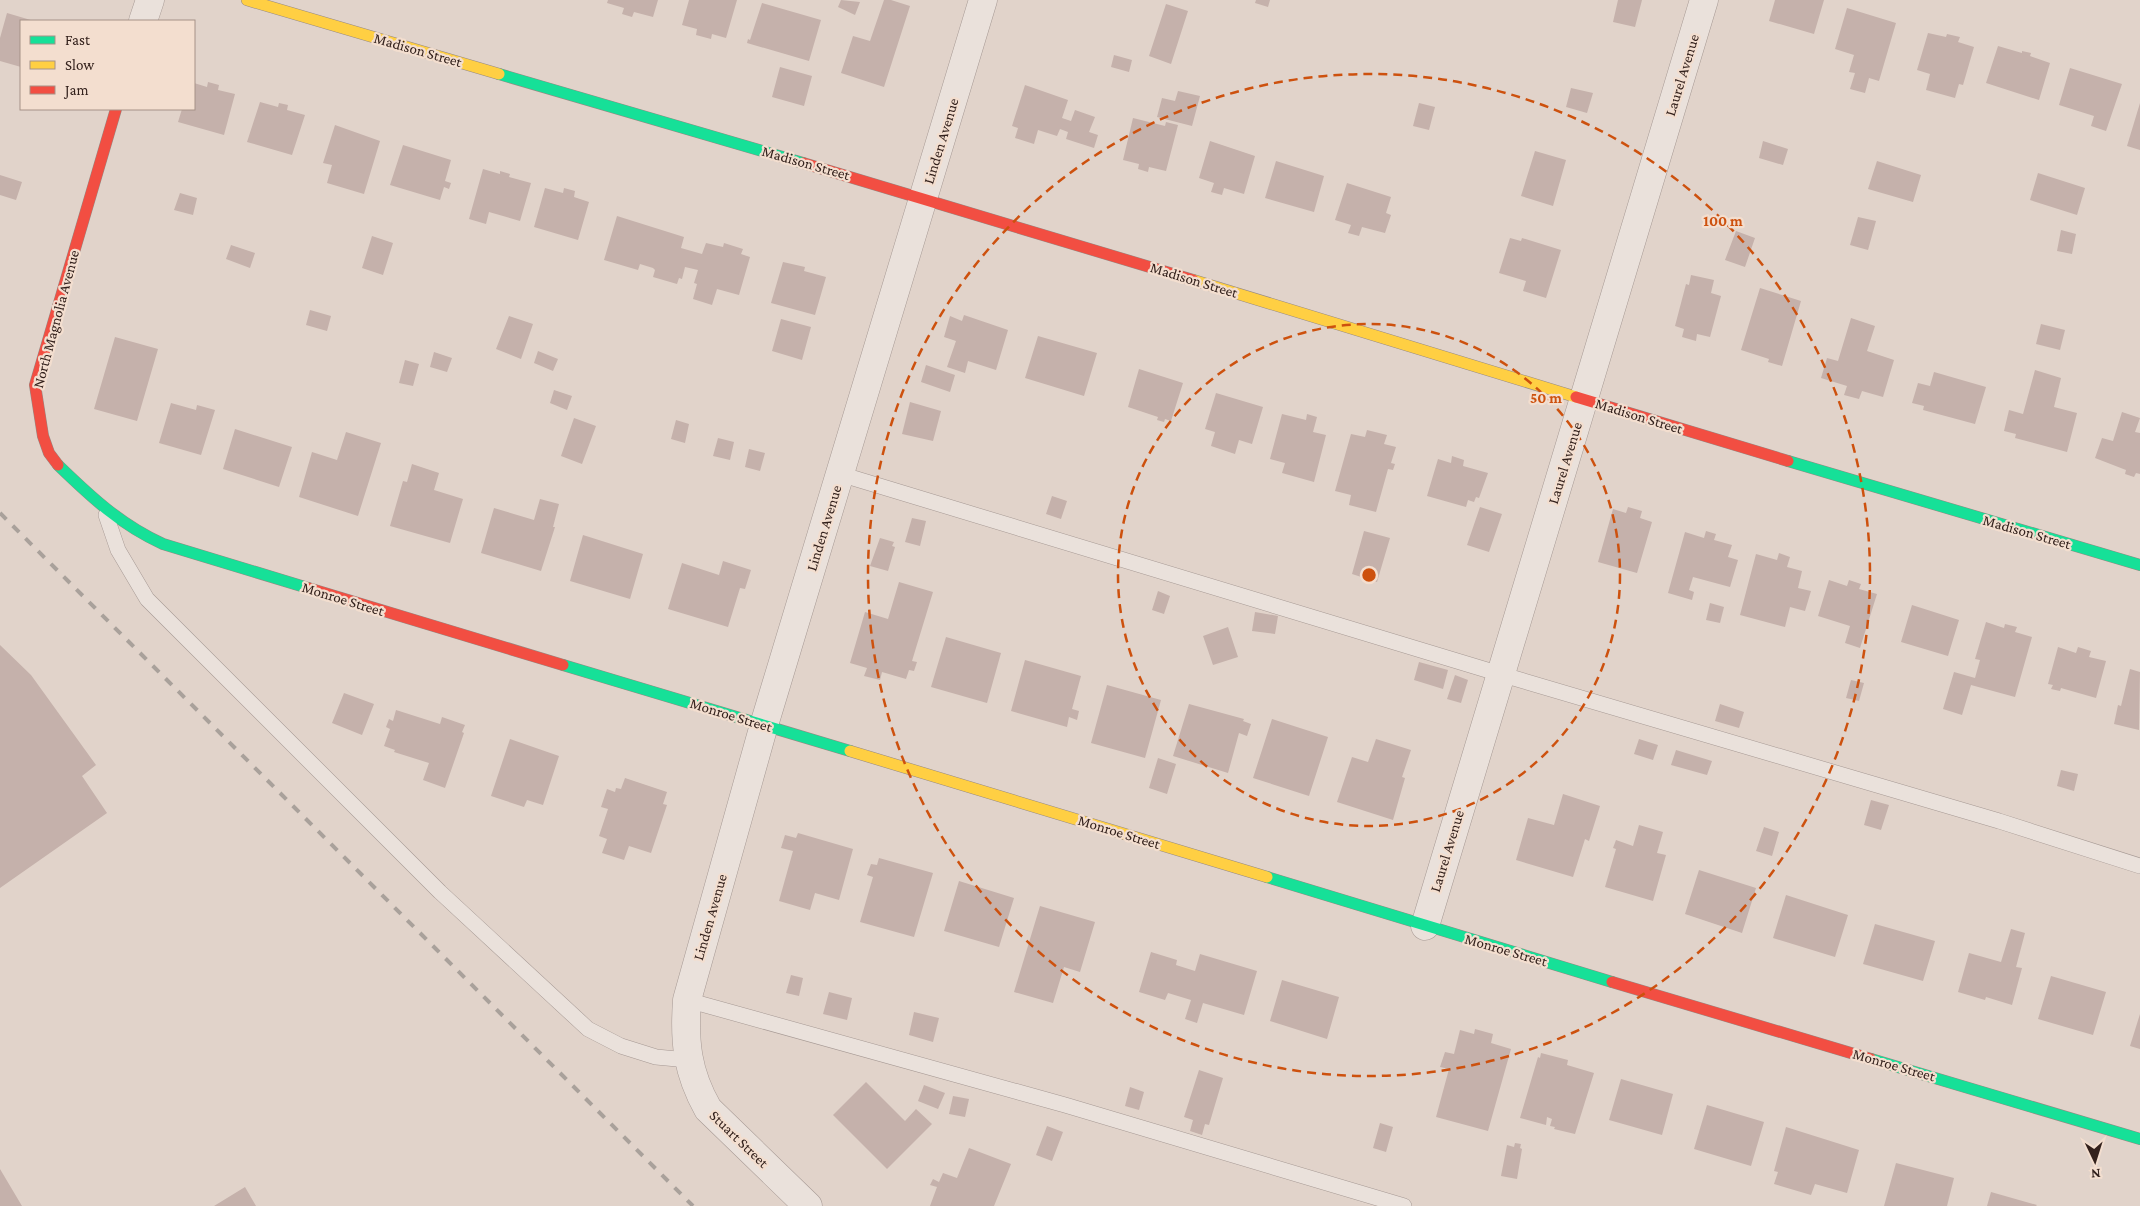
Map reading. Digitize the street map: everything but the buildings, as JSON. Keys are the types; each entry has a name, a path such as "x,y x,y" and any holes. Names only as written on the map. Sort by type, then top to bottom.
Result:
{"street":[{"path":"143,20 150,0"},
{"name":"Madison Street","path":"247,0 924,198 1876,488 2140,565"},
{"name":"Linden Avenue","path":"688,1060 685,1029 686,1000 764,725 983,0"},
{"name":"Laurel Avenue","path":"1425,926 1704,0"},
{"name":"North Magnolia Avenue","path":"104,510 85,493 50,455 38,421 35,385 116,110"},
{"name":"Monroe Street","path":"104,510 143,536 163,544 1425,926 2140,1139"},
{"name":"Stuart Street","path":"688,1060 697,1090 708,1109 808,1206"}],"lane":[{"path":"840,474 1500,674 1998,821 2140,866"},
{"path":"104,510 118,550 148,599 440,892 588,1029 621,1046 656,1057 688,1060"},
{"path":"686,1000 1065,1105 1404,1206"}],"railway":[{"path":"0,513 693,1206"}],"traffic: fast":[{"path":"499,74 803,163"},
{"path":"1788,461 2140,565"},
{"path":"58,465 120,519 163,544 308,588"},
{"path":"563,665 850,751"},
{"path":"1267,877 1612,982"},
{"path":"1871,1059 2140,1139"}],"traffic: slow":[{"path":"247,0 499,74"},
{"path":"1193,280 1576,397"},
{"path":"850,751 1267,877"}],"traffic: jam":[{"path":"58,465 49,453 43,436 35,385 116,110"},
{"path":"803,163 1193,280"},
{"path":"1576,397 1788,461"},
{"path":"308,588 563,665"},
{"path":"1612,982 1871,1059"}]}
